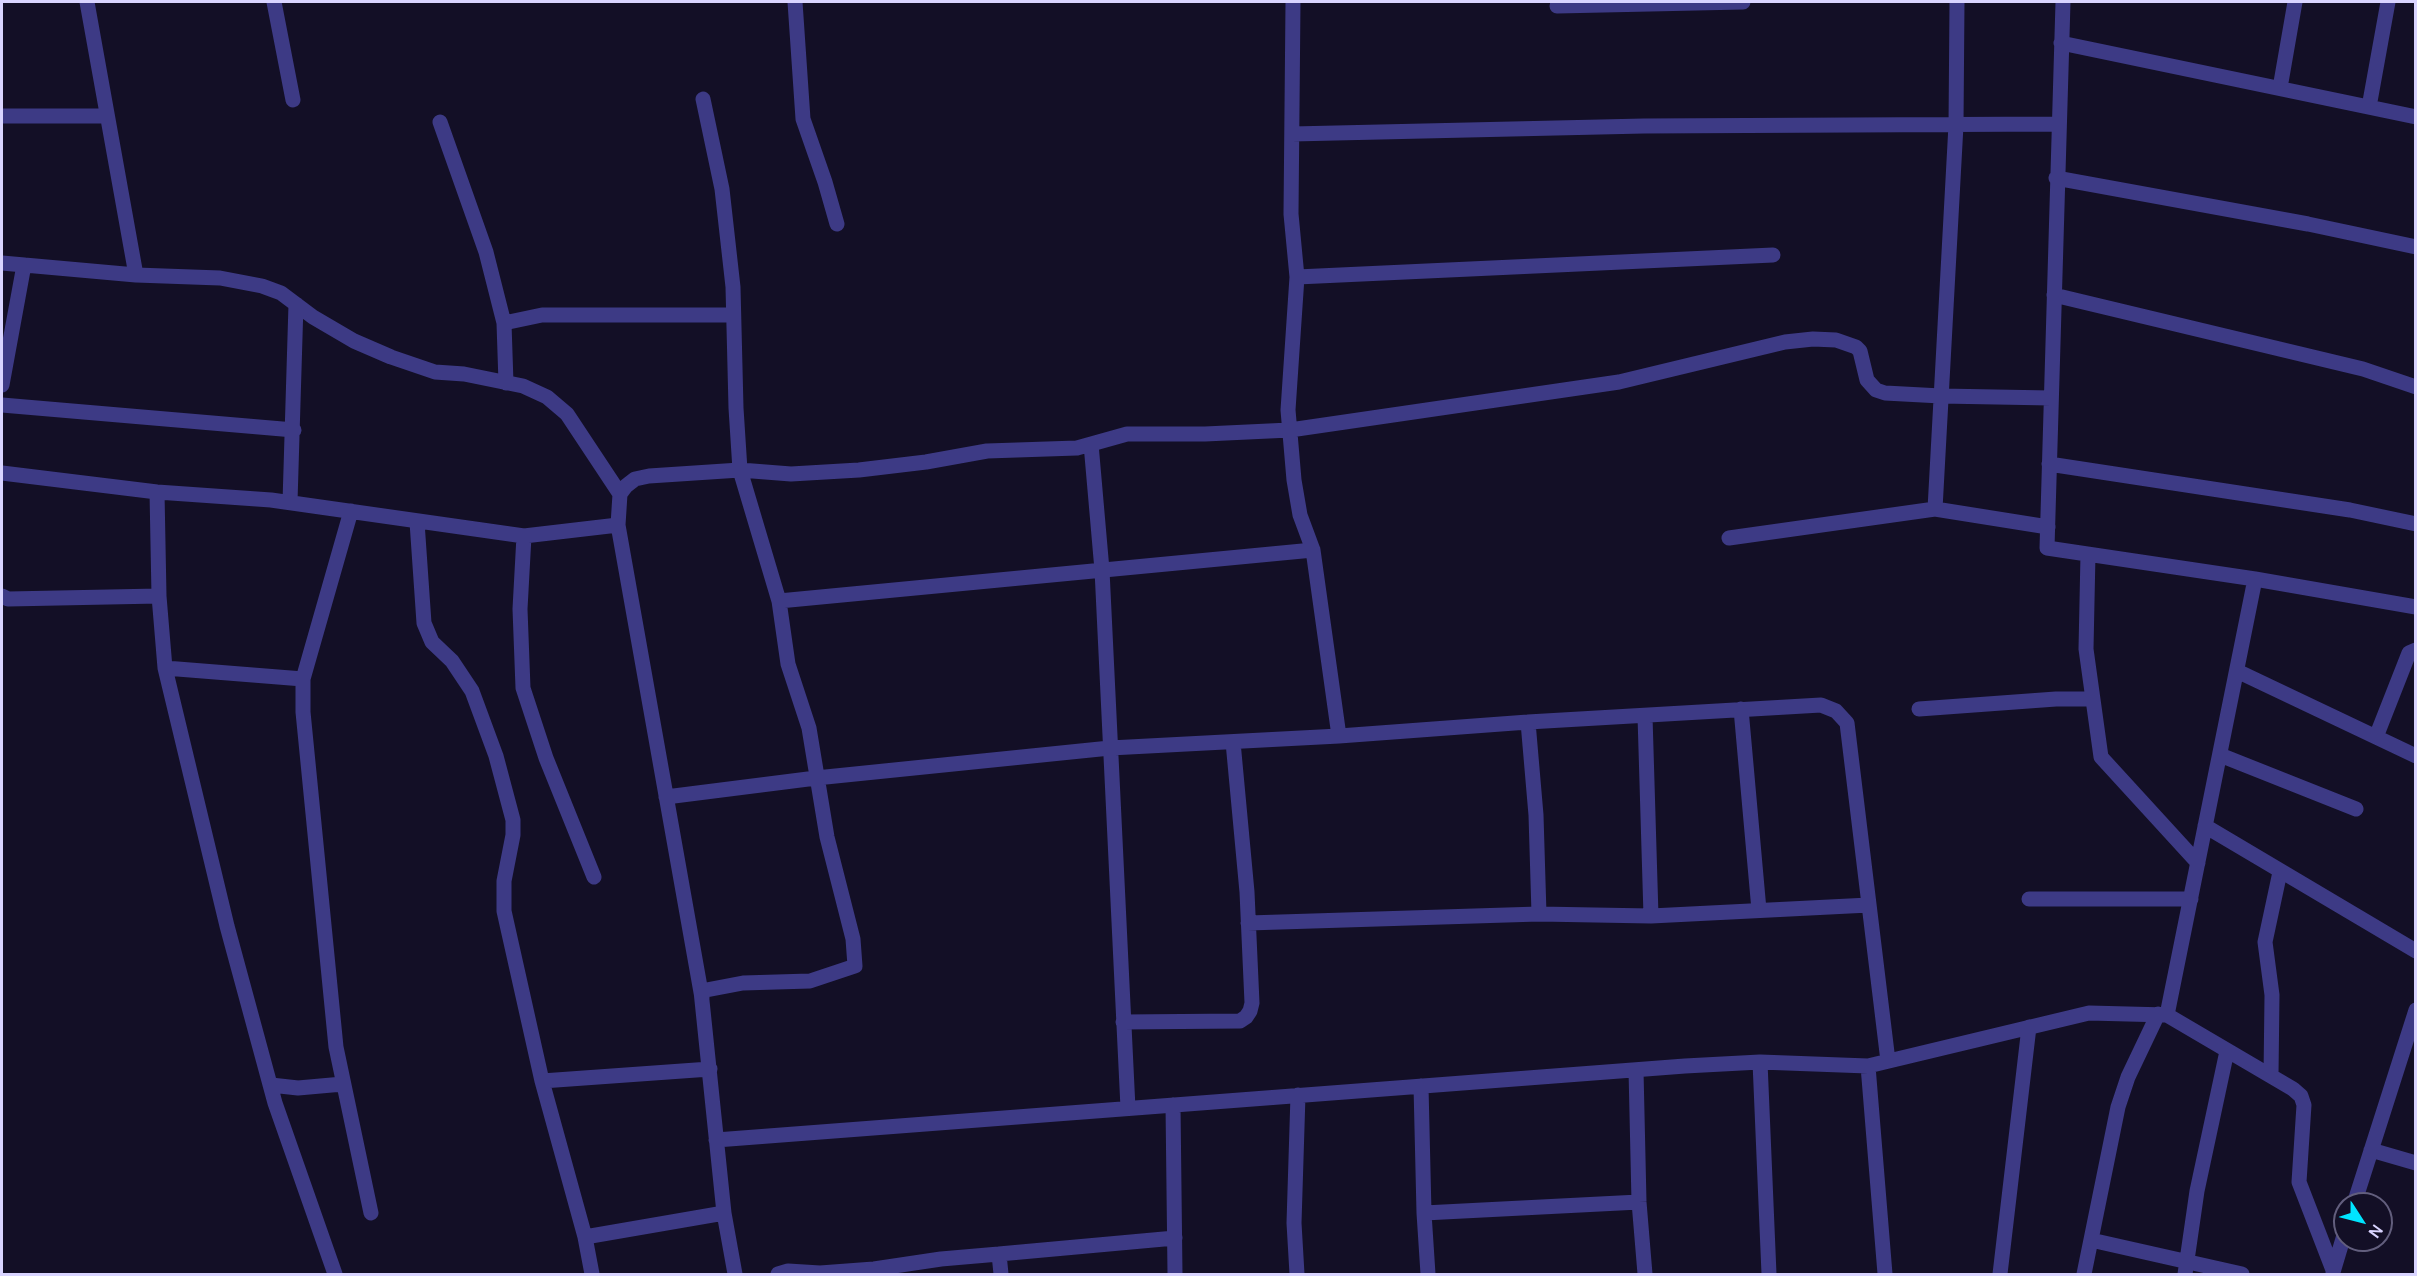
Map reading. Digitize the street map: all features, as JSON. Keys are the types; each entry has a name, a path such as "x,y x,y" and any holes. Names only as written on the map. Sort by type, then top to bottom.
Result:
{"street":[{"path":"87,2 136,275"},
{"path":"274,2 293,100"},
{"path":"795,2 803,119 837,224"},
{"path":"1293,2 1291,214 1297,277 1288,410 1294,480 1300,515 1313,550 1338,736"},
{"path":"1557,6 1743,2"},
{"path":"1935,510 1956,125 1957,2"},
{"path":"2063,2 2056,178 2047,548 2256,579 2415,607"},
{"path":"2280,88 2295,2"},
{"path":"2369,107 2388,2"},
{"path":"2061,43 2415,117"},
{"path":"703,99 722,189 734,315 740,470 779,601 788,664 809,728 827,837 853,939 855,966 810,981 743,983 701,991 724,1213 735,1275"},
{"path":"2,116 107,116"},
{"path":"440,122 486,252 504,324 506,382"},
{"path":"1292,134 1644,126 2058,124"},
{"path":"2056,178 2308,224 2415,247"},
{"path":"1297,277 1773,255"},
{"path":"2,263 136,275 220,278 262,286 281,293 354,341 391,357 435,372 464,374 523,386 547,397 567,414 620,494"},
{"path":"2,385 24,265"},
{"path":"2054,295 2363,369 2415,387"},
{"path":"290,502 294,430 296,304"},
{"path":"504,324 542,315 734,315"},
{"path":"702,998 618,525 620,494 635,479 740,470 791,474 859,471 987,451 1077,448 1127,434 1205,434 1290,430 1619,382 1785,342 1813,339 1836,340 1856,347 1860,351 1867,380 1876,390 1941,396 2051,398"},
{"path":"2,405 294,430"},
{"path":"1091,444 1102,570 1128,1108"},
{"path":"2049,464 2350,510 2415,524"},
{"path":"2,473 157,492 290,502 524,536 618,525"},
{"path":"157,492 159,596 165,668 227,926 275,1103 335,1275"},
{"path":"1729,538 1935,510 2048,527"},
{"path":"351,511 303,679 303,712 336,1047 371,1213"},
{"path":"417,522 424,623 432,642 452,661 472,691 496,756 513,819 513,835 504,881 504,911 542,1081 585,1237 592,1275"},
{"path":"524,536 520,609 523,688 546,758 594,877"},
{"path":"779,601 1313,550"},
{"path":"2088,554 2086,649 2101,758 2198,863"},
{"path":"2084,1275 2118,1107 2128,1077 2162,1015 2191,899 2256,579"},
{"path":"2,596 8,599 159,596"},
{"path":"2376,737 2409,653 2415,650"},
{"path":"165,668 303,679"},
{"path":"2237,671 2415,756"},
{"path":"1919,709 2056,699 2093,699"},
{"path":"666,797 816,778 1110,748 1821,705 1836,711 1847,723 1888,1061"},
{"path":"1741,709 1759,910"},
{"path":"1645,716 1650,916"},
{"path":"1528,722 1536,816 1539,914"},
{"path":"1124,1022 1240,1021 1246,1017 1252,1003 1248,923 1233,742"},
{"path":"2220,755 2356,809"},
{"path":"2205,825 2415,951"},
{"path":"2271,1076 2272,995 2265,942 2280,872"},
{"path":"2029,899 2191,899"},
{"path":"1248,923 1539,914 1650,916 1869,904"},
{"path":"2358,1192 2415,1011"},
{"path":"716,1140 1760,1062 1868,1066 2089,1013 2162,1015 2271,1076 2301,1096 2304,1105 2299,1182 2332,1272"},
{"path":"2000,1275 2029,1027"},
{"path":"2186,1268 2211,1120 2227,1051"},
{"path":"1760,1062 1769,1275"},
{"path":"1868,1066 1885,1275"},
{"path":"542,1081 710,1069"},
{"path":"1636,1070 1639,1202 1645,1275"},
{"path":"271,1085 298,1088 343,1084"},
{"path":"1421,1086 1428,1275"},
{"path":"1297,1275 1294,1223 1298,1095"},
{"path":"1173,1105 1175,1275"},
{"path":"2371,1150 2415,1163"},
{"path":"1424,1213 1639,1202"},
{"path":"585,1237 724,1213"},
{"path":"778,1275 788,1271 874,1272 941,1258 1175,1238"},
{"path":"2091,1240 2186,1268 2242,1275"},
{"path":"2332,1272 2338,1252"},
{"path":"999,1254 1001,1275"}]}
